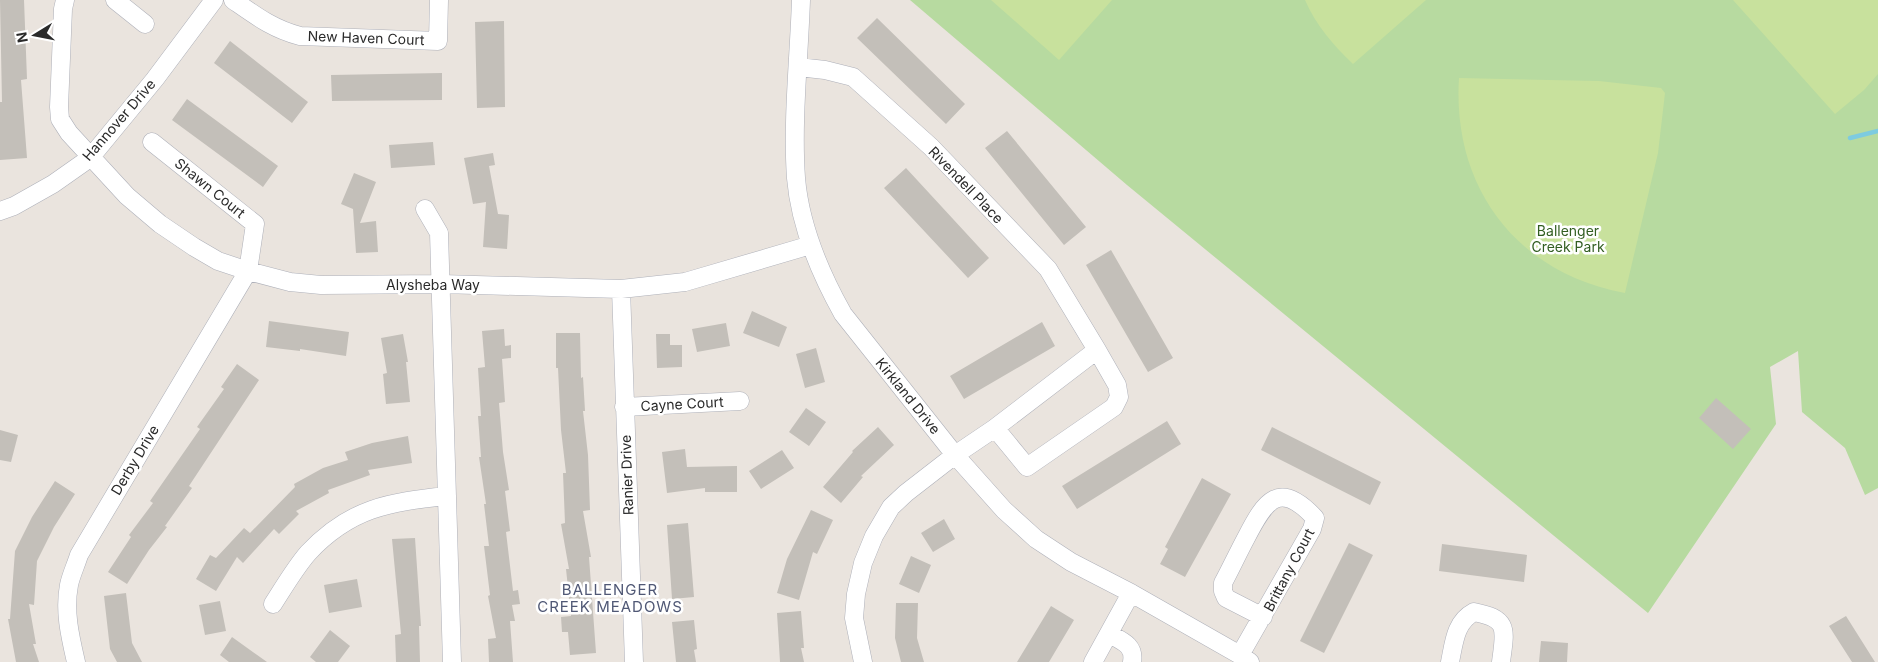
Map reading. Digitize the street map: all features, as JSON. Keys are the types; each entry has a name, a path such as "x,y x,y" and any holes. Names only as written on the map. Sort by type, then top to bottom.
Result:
{"street":[{"name":"Alysheba Way","path":"65,0 63,8 59,107 60,119 69,133 127,196 160,224 194,247 218,260 248,271 290,282 321,285 441,284 620,289 685,282 811,245"},
{"path":"115,0 145,24"},
{"name":"Hannover Drive","path":"0,210 14,206 54,184 90,158 155,79 214,0"},
{"name":"New Haven Court","path":"233,0 267,24 300,36 438,41 438,0"},
{"name":"Kirkland Drive","path":"802,0 798,68 796,179 802,215 811,245 828,288 843,314 955,455 1004,510 1036,539 1071,562 1131,593 1245,658"},
{"name":"Rivendell Place","path":"798,68 825,70 852,77 931,147 1048,269 1117,385 1119,397 1114,407 1027,467 995,428"},
{"name":"Shawn Court","path":"152,142 254,224 248,271"},
{"path":"425,210 439,233 452,662"},
{"name":"Derby Drive","path":"76,662 69,632 67,606 69,584 79,555 248,271"},
{"name":"Ranier Drive","path":"620,289 634,662"},
{"path":"862,662 854,618 856,594 863,563 874,536 891,508 906,493 955,455 995,428 1097,350"},
{"name":"Cayne Court","path":"624,407 740,401"},
{"path":"272,604 307,554 333,529 368,510 398,501 447,496"},
{"name":"Brittany Court","path":"1245,658 1263,617 1312,529 1315,518 1290,498 1279,498 1270,501 1257,516 1223,583 1226,598 1263,617"},
{"path":"1093,662 1131,593"},
{"path":"1450,662 1457,630 1465,616 1474,612 1496,618 1501,625 1504,633 1501,662"},
{"path":"1109,634 1128,644 1132,649 1132,662"}],"green space":[{"name":"Ballenger Creek Park","path":"910,0 1878,0 1878,488 1865,495 1845,448 1802,412 1798,351 1770,367 1776,424 1648,613 1127,185"},
{"path":"991,0 1112,0 1059,60"},
{"path":"1305,0 1426,0 1353,64 1339,50 1314,18"},
{"path":"1733,0 1878,0 1878,74 1864,90 1835,114"},
{"path":"1459,78 1599,81 1661,88 1665,93 1658,153 1625,293 1586,282 1552,266 1523,245 1498,219 1480,189 1467,155 1460,118"}],"building":[{"path":"0,0 24,0 27,79 21,80 27,158 0,160 0,102 2,102"},
{"path":"877,18 965,104 946,124 857,38"},
{"path":"504,21 505,107 477,108 475,22"},
{"path":"230,41 308,102 292,123 214,63"},
{"path":"442,73 442,100 332,101 331,75"},
{"path":"187,99 278,166 263,187 172,120"},
{"path":"1007,131 1086,227 1064,245 985,148"},
{"path":"433,142 435,165 391,168 389,145"},
{"path":"493,153 495,165 489,166 498,214 509,215 507,249 483,247 486,202 473,204 464,158"},
{"path":"906,168 989,258 968,278 884,188"},
{"path":"354,173 376,182 360,223 376,221 378,252 356,253 353,209 341,204"},
{"path":"1111,250 1173,358 1148,372 1086,265"},
{"path":"752,311 787,327 779,347 743,333"},
{"path":"269,321 349,332 346,356 300,349 300,351 266,347"},
{"path":"1042,322 1055,346 964,399 950,376"},
{"path":"726,323 730,346 697,352 692,329"},
{"path":"504,329 505,346 511,345 511,358 502,359 505,402 499,403 503,452 509,490 505,491 510,531 506,532 513,591 518,590 520,604 512,605 515,621 510,621 513,662 489,662 488,639 496,638 488,596 490,595 484,546 489,546 484,504 486,504 479,457 481,457 478,416 481,416 478,368 485,367 482,331"},
{"path":"556,333 580,333 581,378 583,377 585,411 583,411 588,455 590,510 583,511 591,557 589,557 596,653 570,655 568,632 562,632 561,617 571,616 566,569 569,569 561,524 565,523 563,473 566,473 561,430 558,368 556,368"},
{"path":"403,334 408,362 406,362 410,402 386,404 383,374 387,373 381,338"},
{"path":"656,334 670,334 670,345 682,345 682,367 657,368"},
{"path":"816,348 825,382 805,388 796,354"},
{"path":"237,364 259,380 189,486 192,488 165,526 167,527 149,550 127,584 108,572 131,537 129,535 153,503 150,501 200,429 197,427 224,389 221,387"},
{"path":"1716,398 1751,429 1733,449 1699,418"},
{"path":"806,408 826,422 809,446 789,432"},
{"path":"1167,421 1181,444 1077,509 1062,486"},
{"path":"878,427 894,445 861,476 863,477 841,503 823,487 852,451"},
{"path":"1272,427 1381,482 1370,505 1261,450"},
{"path":"0,430 18,435 11,462 0,460"},
{"path":"408,436 412,463 368,470 370,475 328,490 329,493 296,511 299,514 279,534 274,529 243,563 237,557 216,591 196,579 210,555 216,558 244,528 250,533 295,487 294,484 323,468 348,460 345,452 372,443"},
{"path":"685,449 687,467 737,466 737,492 705,492 705,488 667,493 662,452"},
{"path":"782,450 794,468 761,489 749,471"},
{"path":"1202,478 1231,494 1185,577 1160,564 1168,549 1165,547"},
{"path":"55,481 75,494 54,527 37,561 34,605 29,604 36,644 33,644 39,662 16,662 8,619 10,619 15,551 32,517"},
{"path":"811,510 833,520 817,554 813,552 799,600 777,593 787,559"},
{"path":"944,519 955,539 933,552 921,533"},
{"path":"688,523 694,597 672,599 667,525"},
{"path":"415,538 421,626 419,626 420,662 396,662 395,635 401,634 392,539"},
{"path":"1349,543 1373,555 1324,653 1300,641"},
{"path":"1442,544 1527,555 1524,582 1439,571"},
{"path":"911,556 931,565 919,593 899,584"},
{"path":"357,579 362,607 329,613 324,585"},
{"path":"126,593 132,643 142,662 117,662 110,649 104,596"},
{"path":"220,601 226,631 205,635 199,605"},
{"path":"896,603 918,603 917,638 924,662 901,662 895,638"},
{"path":"1051,606 1074,620 1049,662 1017,662"},
{"path":"801,611 804,648 801,648 804,662 780,662 777,613"},
{"path":"1846,616 1875,662 1852,662 1829,626"},
{"path":"694,620 697,649 694,650 696,662 676,662 672,622"},
{"path":"330,630 350,646 338,662 316,662 310,657"},
{"path":"232,637 267,662 229,662 220,655"},
{"path":"1541,641 1568,643 1567,662 1539,662"}],"waterway":[{"path":"1850,138 1878,131"}],"district":[{"name":"BALLENGER CREEK MEADOWS","path":"610,598"}]}
